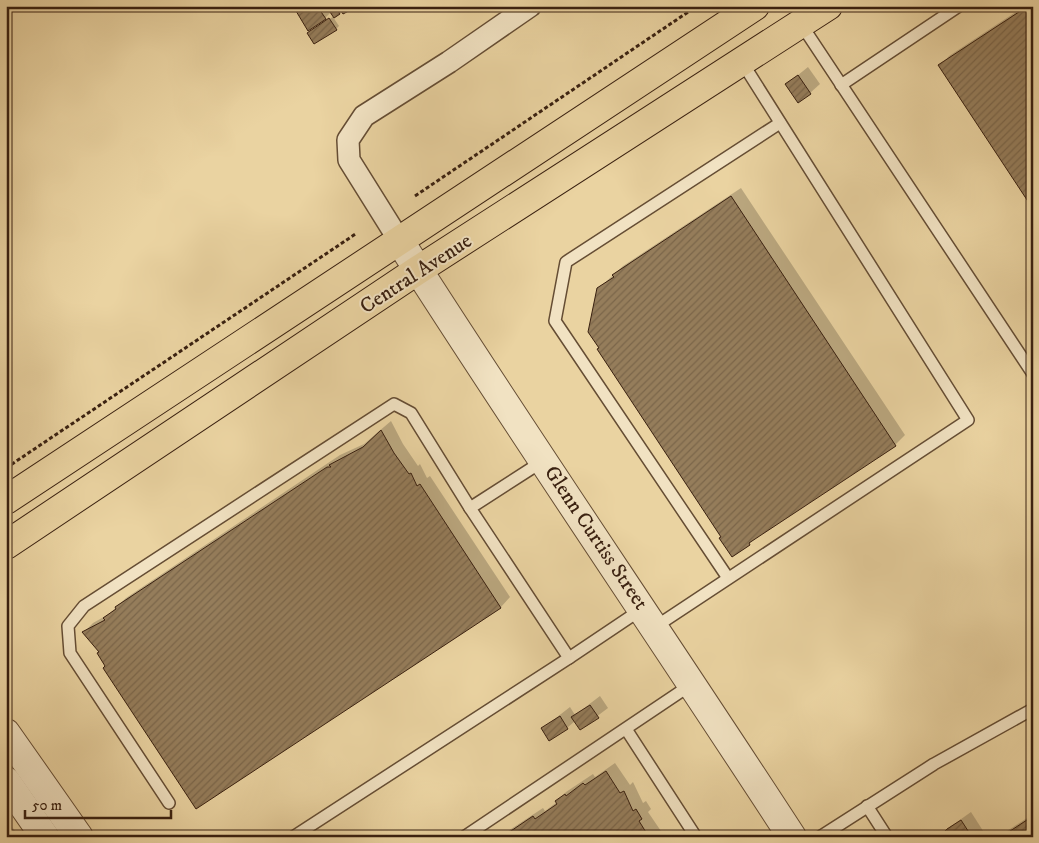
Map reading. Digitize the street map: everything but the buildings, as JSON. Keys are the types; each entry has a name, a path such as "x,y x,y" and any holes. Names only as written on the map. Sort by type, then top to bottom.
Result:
{"main road":[{"name":"Central Avenue","path":"6,500 755,6"},
{"name":"Central Avenue","path":"6,545 418,270 742,62 795,15 828,6"},
{"path":"189,380 209,411"}],"street":[{"path":"399,240 349,160 348,140 364,116 449,62 530,6"},
{"name":"Glenn Curtiss Street","path":"399,240 792,837"},
{"path":"6,733 78,837"},
{"path":"6,781 45,837"}],"lane":[{"path":"841,85 959,6"},
{"path":"795,15 1033,374"},
{"path":"294,837 569,658 728,578 968,420 742,62"},
{"path":"728,578 555,321 566,262 780,123"},
{"path":"169,803 70,653 68,626 84,606 394,404 411,413 470,508 569,658"},
{"path":"470,508 544,460"},
{"path":"464,837 692,684"},
{"path":"820,837 934,764 1033,709"},
{"path":"626,729 696,837"},
{"path":"867,806 887,837"}],"path":[{"path":"415,196 698,6"},
{"path":"6,468 357,233"}]}
